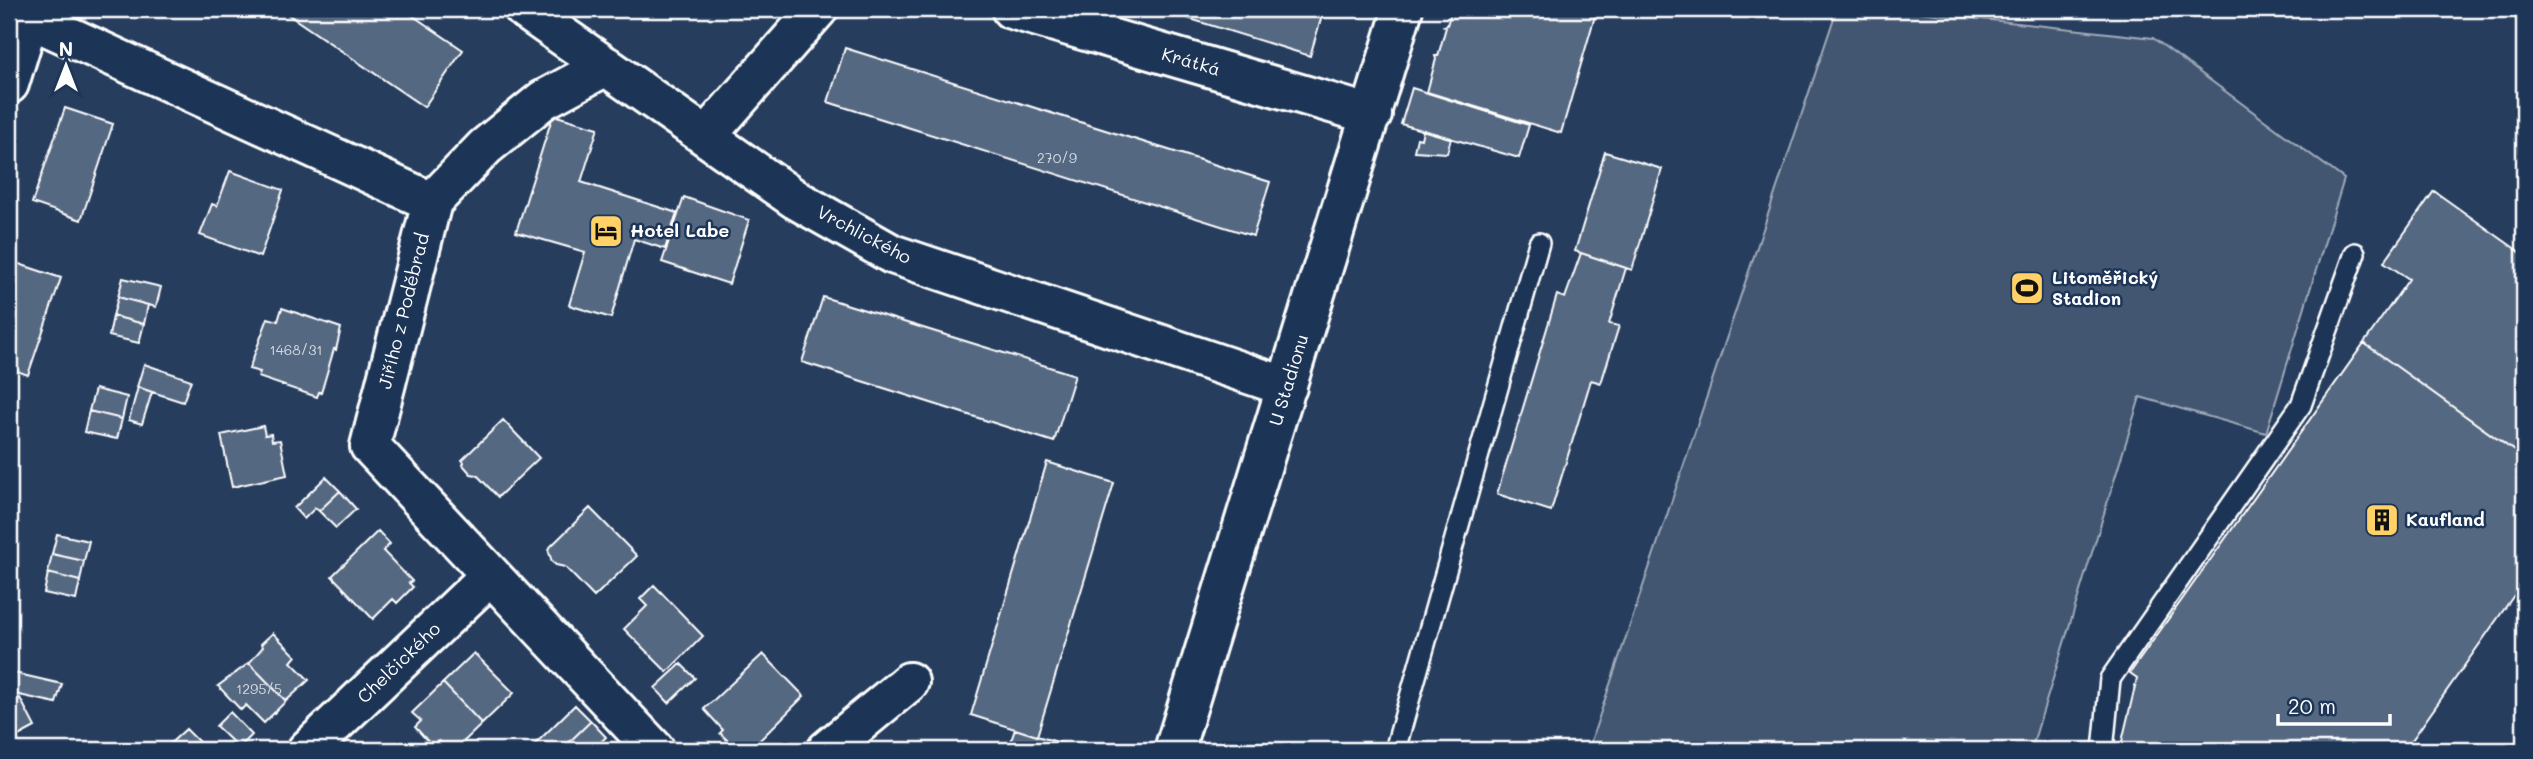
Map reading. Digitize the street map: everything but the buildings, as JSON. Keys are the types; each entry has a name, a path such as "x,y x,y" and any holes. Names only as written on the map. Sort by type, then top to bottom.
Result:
{"street":[{"name":"Vrchlického","path":"524,9 795,199 892,254 1287,387"},
{"path":"707,135 818,9"},
{"name":"Krátká","path":"1011,9 1372,115"},
{"name":"U Stadionu","path":"1174,750 1403,9"},
{"path":"9,84 23,12 432,202 485,147 543,100 606,66"},
{"name":"Jiřího z Poděbrad","path":"432,202 370,446 655,750"},
{"name":"Chelčického","path":"307,750 491,575"},
{"path":"827,750 909,681"}],"lane":[{"path":"1395,750 1539,243"},
{"path":"2103,750 2110,679 2301,405 2355,253"}],"shaded area":[{"name":"Litoměřický Stadion","path":"1837,9 1892,9 2153,38 2344,179 2266,433 2140,397 2031,750 1588,750"}],"place":[{"name":"Hotel Labe","path":"606,231"},
{"name":"Litoměřický Stadion","path":"2027,288"},
{"name":"Kaufland","path":"2382,520"}]}
